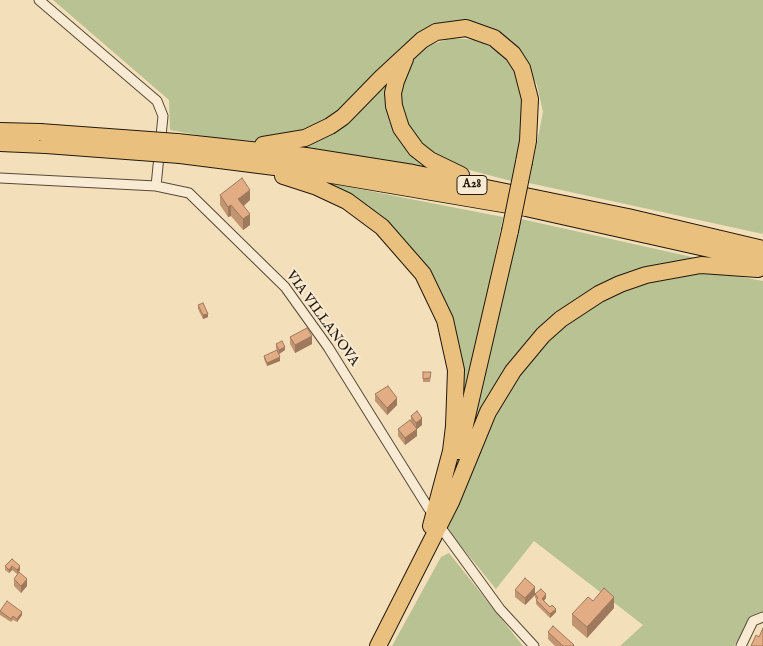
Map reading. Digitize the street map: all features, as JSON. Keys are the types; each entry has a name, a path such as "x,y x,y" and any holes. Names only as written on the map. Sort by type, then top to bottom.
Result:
{"highway":[{"path":"211,152 305,138 317,133 343,117 410,50 436,32 466,28 494,38 514,54 522,68 530,99 528,141 510,231 472,404 455,466 420,561"},
{"path":"410,50 396,81 394,106 401,128 408,140 430,160 444,168 468,177 566,197 628,217"},
{"name":"A28","path":"0,131 43,139 211,152 306,156 413,173 628,217 763,249"},
{"name":"A28","path":"0,143 43,139"},
{"path":"211,152 317,187 347,201 367,214 396,240 422,274 434,296 445,320 452,346 456,394 450,451 420,561"},
{"name":"A28","path":"211,152 332,175 517,206 763,261"},
{"path":"378,646 451,502 474,442 498,394 530,349 561,319 620,284 664,271 701,265 763,270"}],"street":[{"path":"39,0 157,102 163,116 156,186"},
{"name":"VIA VILLANOVA","path":"0,178 156,186 189,193 285,287 328,347 428,509"},
{"path":"444,532 495,602 534,646"},
{"path":"741,646 753,621 763,617"}],"green space":[{"path":"53,0 763,0 763,234 529,183 543,112 537,85 521,52 496,31 457,22 345,110 298,137 254,141 208,137 170,130 169,100"},
{"path":"452,38 478,40 498,52 517,69 524,96 524,134 511,181 447,164 415,142 401,119 398,90 413,58 427,46"},
{"path":"391,75 388,107 441,172 292,148 330,136 351,122"},
{"path":"313,180 503,217 459,432 456,347 410,251"},
{"path":"521,219 710,261 564,311 472,432"},
{"path":"716,272 763,281 763,618 754,615 734,646 620,646 643,625 534,541 496,589 447,529 507,391 536,350 572,316 620,291 674,275"},
{"path":"449,553 523,646 392,646 441,557"}],"building":[{"path":"242,178 250,190 238,199 250,214 243,219 231,205 228,207 220,195"},
{"path":"203,303 208,314 203,315 198,305"},
{"path":"307,328 312,336 295,345 290,337"},
{"path":"282,341 285,347 279,350 276,344"},
{"path":"277,350 280,357 267,363 264,356"},
{"path":"423,372 431,372 430,378 423,379"},
{"path":"388,386 397,398 387,408 375,394"},
{"path":"417,411 422,418 416,423 411,416"},
{"path":"410,420 417,429 405,438 398,429"},
{"path":"12,559 20,566 17,570 12,566 9,570 5,566"},
{"path":"19,572 27,579 21,586 14,579"},
{"path":"525,578 535,587 525,598 515,590"},
{"path":"604,588 614,597 587,627 572,614 588,597 593,601"},
{"path":"541,589 546,594 542,599 550,607 552,605 556,609 550,614 536,600 538,598 535,594"},
{"path":"7,601 22,612 17,619 13,616 11,619 0,611"},
{"path":"553,626 574,645 563,646 548,632"},
{"path":"763,628 763,646 751,646 756,635 759,637"}]}
